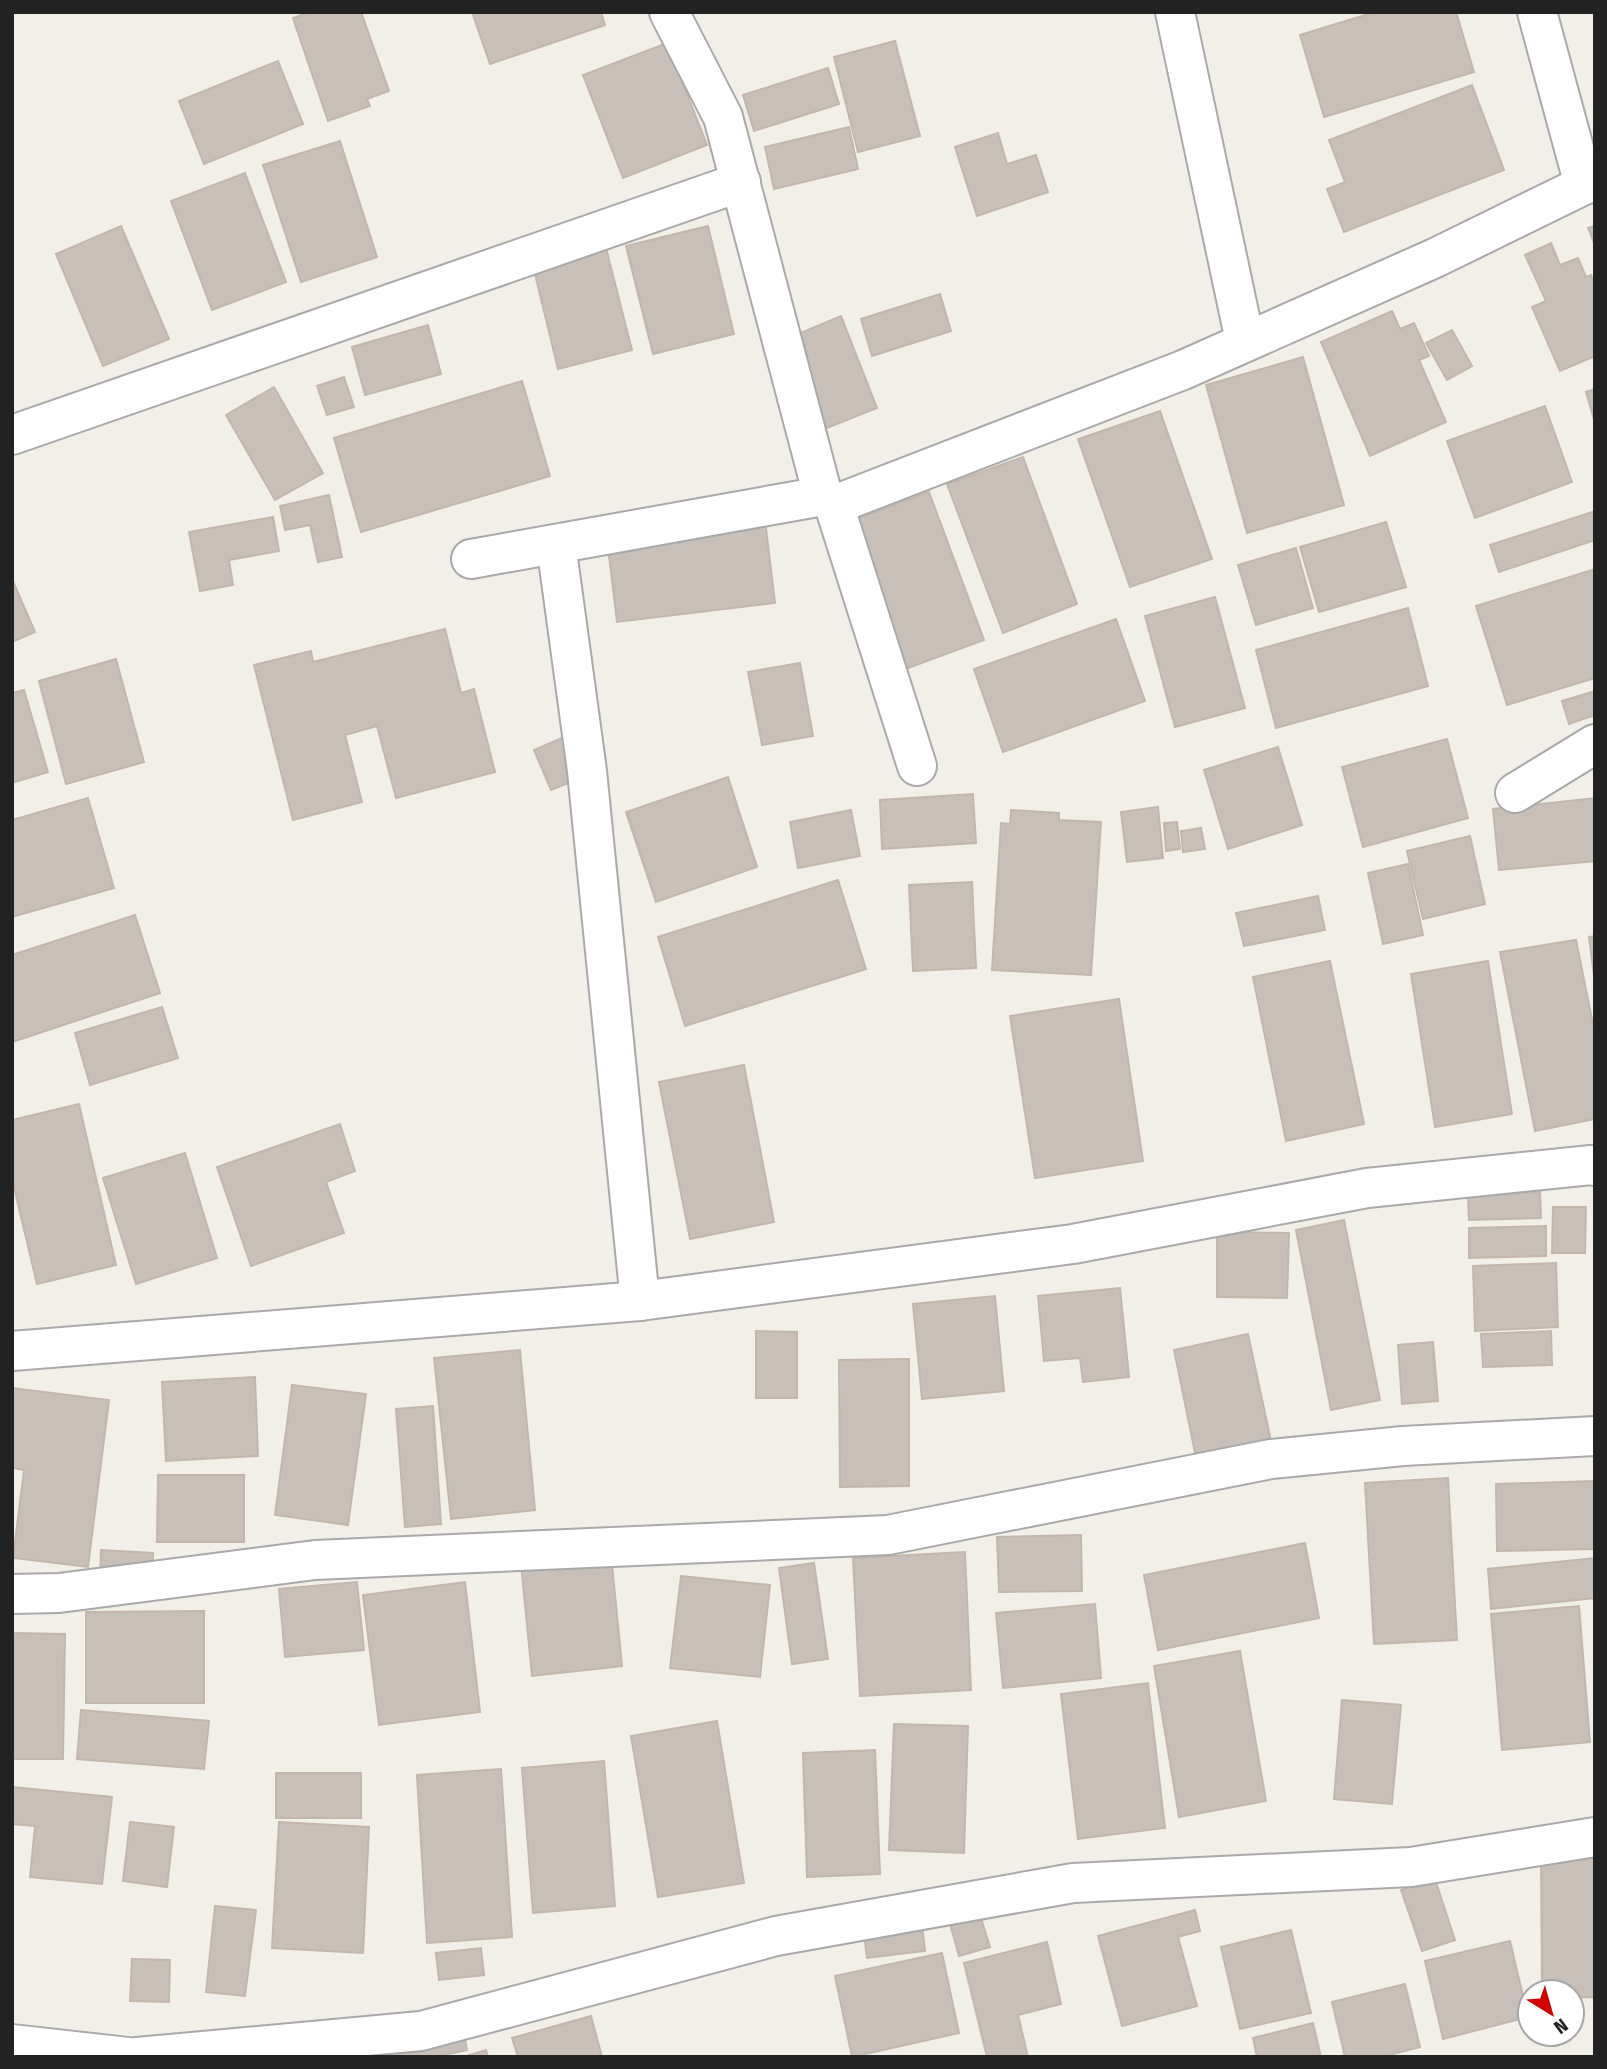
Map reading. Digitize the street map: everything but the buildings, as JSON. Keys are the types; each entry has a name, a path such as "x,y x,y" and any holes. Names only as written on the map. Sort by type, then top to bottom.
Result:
{"street":[{"path":"669,12 723,117 828,500 917,766"},
{"path":"1175,12 1245,341"},
{"path":"471,559 828,500 1170,375 1436,258 1589,183 1537,12"},
{"path":"12,435 741,182"},
{"path":"556,544 587,771 640,1301"},
{"path":"1515,793 1595,744"},
{"path":"12,1351 640,1301 1073,1244 1367,1188 1591,1165 1595,1167"},
{"path":"12,1594 59,1592 315,1560 888,1535 1271,1459 1403,1446 1595,1436"},
{"path":"137,2057 421,2031 776,1936 1073,1883 1411,1867 1595,1837"},
{"path":"12,2044 128,2057"}]}
